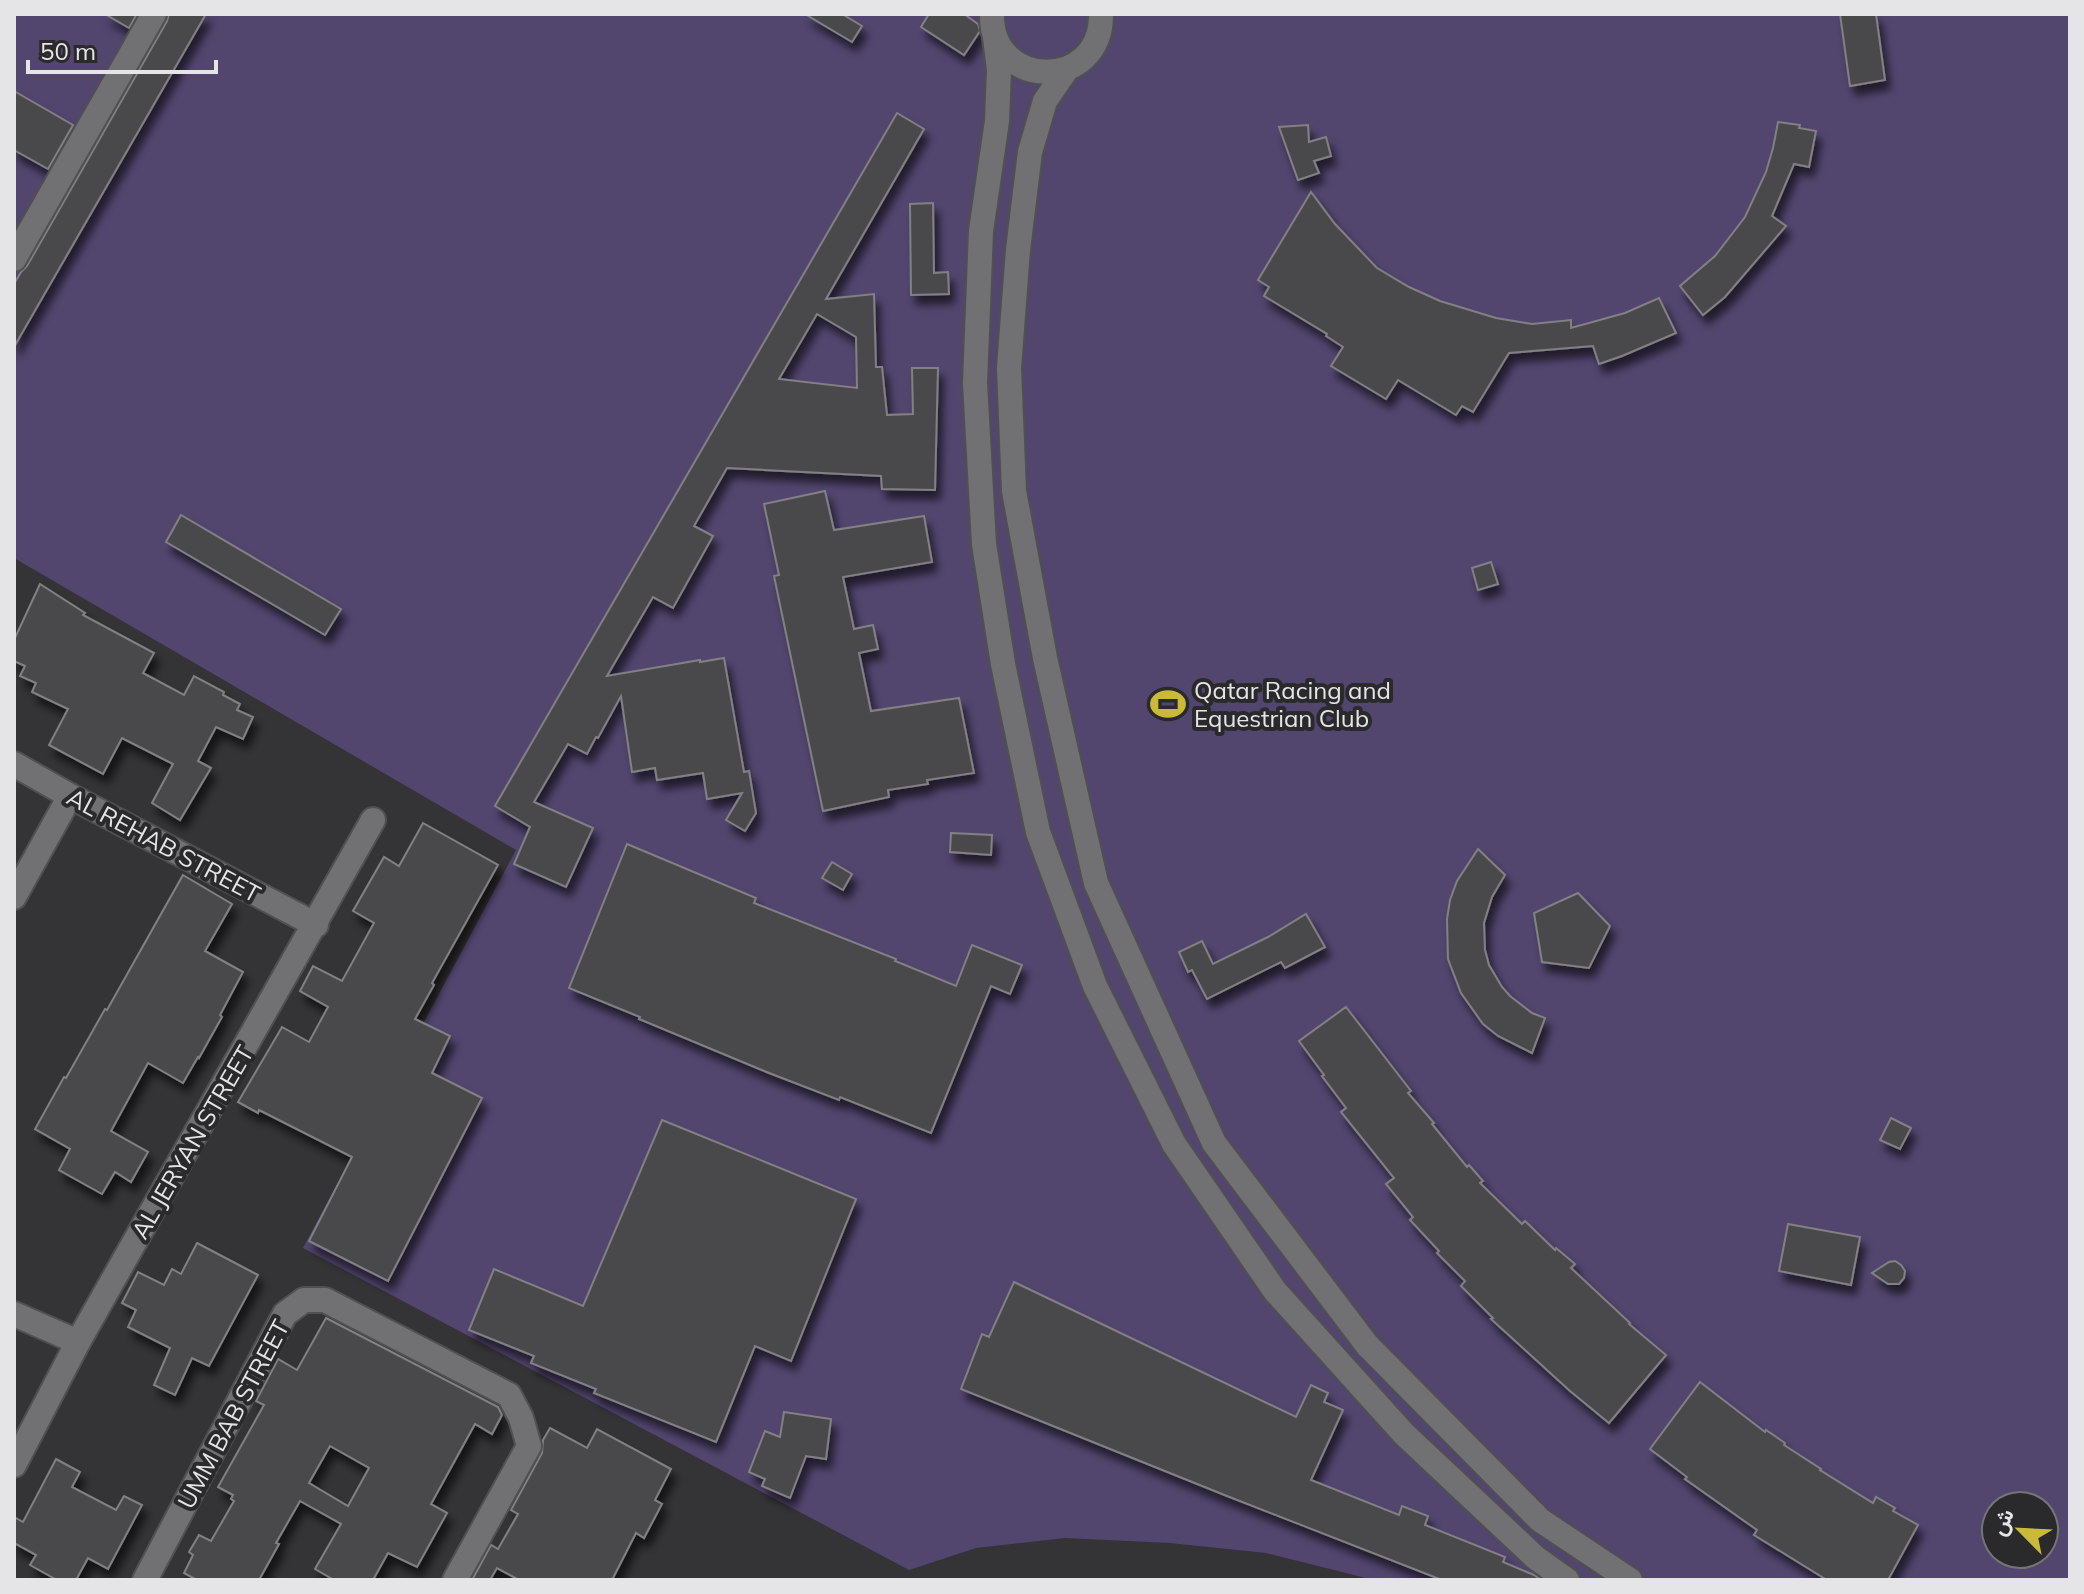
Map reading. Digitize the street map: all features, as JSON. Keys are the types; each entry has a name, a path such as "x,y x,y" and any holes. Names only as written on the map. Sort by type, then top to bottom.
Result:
{"street":[{"path":"14,259 154,14"},
{"path":"991,21 1006,56 1024,68 1045,73 1067,69 1086,57 1098,39 1101,14"},
{"path":"991,21 999,70 997,121 981,231 975,383 984,544 1003,664 1038,832 1095,986 1174,1144 1275,1291 1404,1434 1536,1558 1567,1580"},
{"path":"1067,69 1045,101 1030,152 1018,250 1009,368 1014,491 1045,658 1096,883 1214,1143 1367,1345 1540,1520 1630,1580"},
{"name":"AL REHAB STREET","path":"14,764 316,925"},
{"path":"14,897 70,796"},
{"name":"AL JERYAN STREET","path":"14,1465 78,1342 373,820"},
{"path":"1068,913 1104,901"},
{"name":"UMM BAB STREET","path":"145,1580 285,1314 304,1300 325,1300 509,1395 521,1418 529,1446 455,1580"},
{"path":"14,1314 78,1342"},
{"path":"1380,1407 1408,1386"},
{"path":"1461,1487 1486,1465"}],"shaded area":[{"name":"Qatar Racing and Equestrian Club","path":"14,14 2070,14 2070,1580 1374,1580 1266,1553 1170,1543 1065,1538 976,1548 909,1570 303,1248 516,850 14,558"}],"building":[{"path":"105,14 137,14 129,28"},
{"path":"169,14 206,14 14,347 14,284"},
{"path":"805,14 842,14 862,26 852,42"},
{"path":"929,14 964,14 978,24 980,31 964,55 921,27"},
{"path":"1840,14 1876,14 1885,80 1850,86"},
{"path":"14,91 73,125 48,169 14,150"},
{"path":"897,113 924,129 826,299 874,294 876,367 882,367 887,415 913,414 912,368 938,368 935,490 882,489 881,476 727,468 694,526 713,536 673,608 653,597 607,676 724,658 744,772 749,771 756,813 745,831 726,820 742,793 707,799 703,773 657,780 655,768 632,772 621,696 587,754 568,744 534,802 593,828 566,887 514,864 530,827 495,806","holes":["817,314 856,337 857,388 779,379"]},
{"path":"1778,122 1816,131 1809,167 1794,164 1772,216 1786,226 1725,297 1703,315 1680,286 1715,256 1745,217 1766,172"},
{"path":"1308,125 1309,142 1326,137 1331,156 1314,161 1319,173 1298,180 1279,127"},
{"path":"1311,192 1335,224 1377,268 1440,301 1496,318 1532,324 1571,320 1571,328 1625,313 1659,298 1676,333 1599,364 1593,346 1509,353 1473,412 1462,406 1456,415 1398,380 1386,399 1331,366 1343,347 1264,296 1269,287 1258,280"},
{"path":"933,203 934,273 948,272 949,294 911,295 910,204"},
{"path":"825,491 834,530 924,516 932,562 843,577 854,629 873,625 878,649 859,653 871,711 959,698 974,773 927,780 928,784 888,790 889,797 823,811 774,576 779,575 764,504"},
{"path":"181,515 341,609 325,635 166,542"},
{"path":"1491,562 1498,584 1478,590 1472,568"},
{"path":"40,584 85,613 83,615 154,653 143,673 184,695 194,676 224,692 223,695 240,704 237,710 253,717 243,739 216,727 198,761 211,768 180,820 152,803 173,764 122,738 103,774 49,745 68,709 32,692 36,683 20,676 25,666 14,661 14,640"},
{"path":"423,823 498,865 415,1019 450,1036 432,1073 482,1098 388,1281 309,1241 352,1157 238,1102 282,1027 309,1042 328,1007 300,991 313,966 342,981 374,923 353,911 384,857 399,866"},
{"path":"951,833 992,835 991,855 950,852"},
{"path":"627,844 756,898 754,903 956,986 972,945 1022,965 1010,994 991,986 931,1133 769,1073 569,988"},
{"path":"1478,849 1505,875 1492,897 1484,923 1489,965 1510,996 1532,1013 1545,1018 1532,1053 1498,1036 1483,1024 1461,993 1448,959 1450,900 1457,881"},
{"path":"832,862 852,874 843,890 822,878"},
{"path":"183,875 232,904 205,951 243,972 220,1015 222,1017 183,1083 148,1063 111,1131 148,1152 131,1182 115,1172 102,1194 59,1170 70,1149 35,1129"},
{"path":"1578,893 1610,926 1589,968 1542,962 1534,913"},
{"path":"1306,914 1325,947 1285,968 1281,962 1207,999 1192,970 1188,972 1179,952 1202,941 1213,964"},
{"path":"1346,1007 1411,1091 1408,1093 1432,1124 1467,1167 1469,1165 1483,1181 1480,1183 1522,1224 1525,1221 1555,1250 1575,1264 1571,1268 1666,1355 1609,1423 1491,1319 1461,1286 1465,1281 1410,1220 1413,1217 1386,1184 1394,1178 1341,1112 1346,1108 1299,1041"},
{"path":"1891,1118 1911,1128 1900,1149 1880,1140"},
{"path":"662,1120 856,1199 791,1361 755,1346 716,1442 594,1393 596,1389 531,1363 534,1356 469,1330 494,1269 583,1306"},
{"path":"1788,1224 1860,1237 1851,1285 1779,1271"},
{"path":"197,1243 258,1275 209,1366 192,1358 175,1395 154,1385 170,1348 128,1327 136,1310 122,1303 138,1272 164,1285 172,1269 181,1274"},
{"path":"1895,1261 1905,1271 1899,1284 1888,1284 1872,1273 1889,1262"},
{"path":"1014,1282 1296,1417 1311,1385 1328,1393 1324,1402 1343,1410 1311,1480 1399,1515 1402,1506 1428,1516 1425,1525 1505,1557 1503,1562 1541,1580 1442,1580 961,1389 982,1334 989,1337"},
{"path":"326,1318 498,1407 502,1415 492,1434 475,1424 431,1504 447,1513 417,1567 388,1553 373,1580 334,1580 315,1569 341,1524 300,1501 259,1580 197,1580 184,1573 193,1555 189,1552 199,1535 211,1541 234,1501 231,1499 233,1495 218,1487 264,1405 256,1401 278,1359 297,1370","holes":["330,1446 369,1468 348,1506 309,1483"]},
{"path":"1700,1382 1820,1470 1873,1503 1876,1497 1918,1525 1888,1580 1827,1580 1754,1535 1757,1530 1685,1479 1687,1477 1650,1449"},
{"path":"784,1412 831,1419 826,1459 806,1456 790,1498 762,1486 765,1479 749,1472 765,1431 780,1437"},
{"path":"550,1428 587,1448 597,1429 671,1469 655,1500 662,1504 644,1538 636,1533 612,1580 519,1580 497,1568 490,1580 472,1580 491,1545 498,1549 518,1514 511,1510 542,1453 543,1440"},
{"path":"56,1459 80,1472 72,1487 116,1510 124,1496 142,1505 108,1569 88,1558 76,1580 57,1580 30,1565 36,1555 14,1543 14,1517 23,1522"}],"place":[{"name":"Qatar Racing and Equestrian Club","path":"1168,704"}]}
